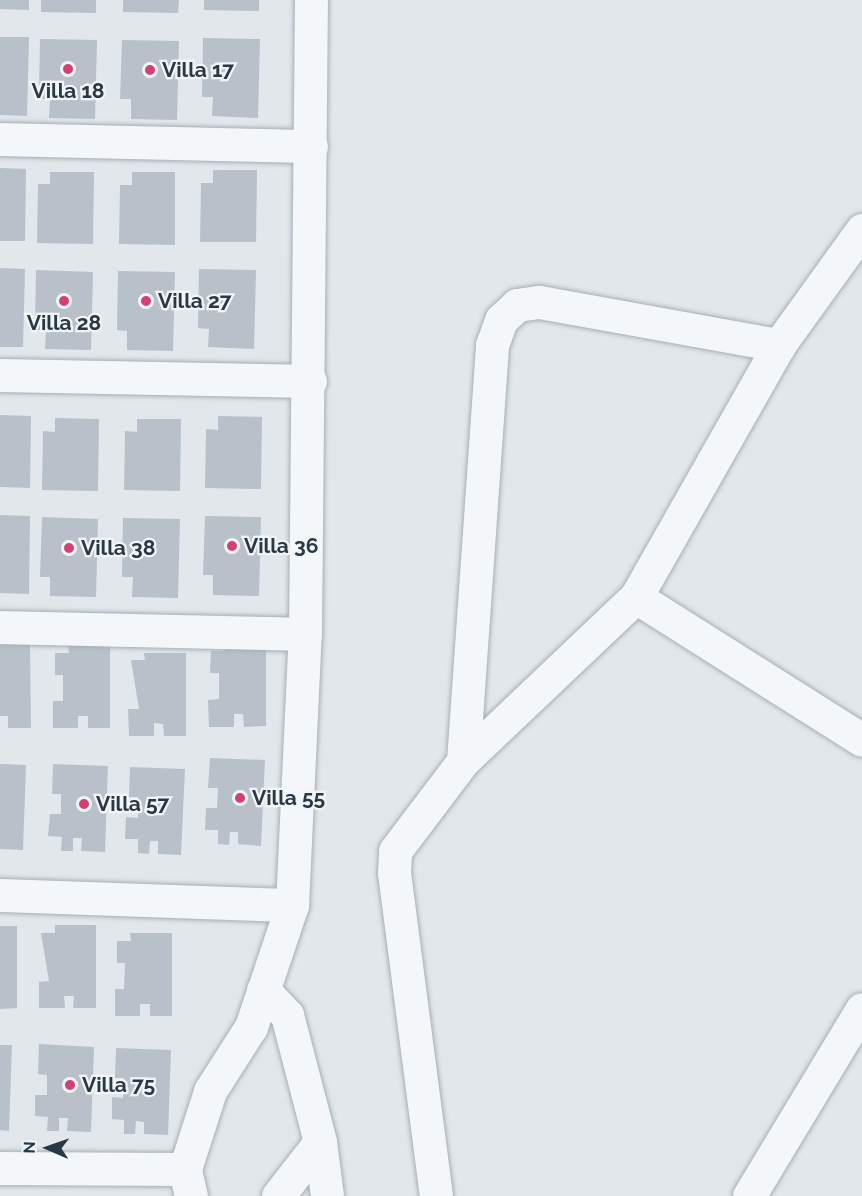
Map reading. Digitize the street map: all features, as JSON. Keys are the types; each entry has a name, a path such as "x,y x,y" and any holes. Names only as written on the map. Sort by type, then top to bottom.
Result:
{"street":[{"path":"0,1168 188,1183 210,1091 250,1027 292,905 305,634 310,381 311,0"},
{"path":"0,139 311,146"},
{"path":"436,1196 394,873 395,851 405,833 463,761 636,597 779,345 862,230"},
{"path":"463,761 492,345 501,320 517,305 539,302 779,345"},
{"path":"0,375 310,381"},
{"path":"636,597 862,740"},
{"path":"0,627 305,634"},
{"path":"0,896 292,905"},
{"path":"263,990 287,1016 320,1142 327,1196"},
{"path":"749,1196 862,1009"},
{"path":"278,1196 320,1142"}],"building":[{"path":"0,0 29,0 29,10 0,9"},
{"path":"41,0 96,0 96,13 41,12"},
{"path":"123,0 179,0 178,13 123,12"},
{"path":"204,0 259,0 259,11 204,10"},
{"path":"0,37 29,37 27,116 0,115"},
{"path":"203,38 260,39 258,118 212,116 213,97 202,97"},
{"name":"Villa 18","path":"40,39 97,40 95,119 49,118 50,99 39,99"},
{"name":"Villa 17","path":"122,40 179,41 177,120 131,119 131,99 120,99"},
{"path":"0,168 26,169 25,241 0,241"},
{"path":"213,170 257,170 256,242 200,242 201,183 213,183"},
{"path":"50,172 94,172 93,244 37,243 38,184 50,184"},
{"path":"132,172 175,172 175,245 119,244 120,185 132,185"},
{"path":"0,268 25,269 23,347 0,347"},
{"path":"199,269 256,270 254,349 208,347 209,329 198,328"},
{"name":"Villa 28","path":"36,270 93,272 91,350 45,349 46,330 35,330"},
{"name":"Villa 27","path":"118,271 175,272 173,351 127,350 127,331 117,330"},
{"path":"0,415 31,416 30,488 0,487"},
{"path":"218,416 262,417 261,489 205,488 206,429 218,430"},
{"path":"55,418 99,419 98,491 42,490 43,431 55,432"},
{"path":"137,419 181,419 180,491 124,490 125,431 137,432"},
{"path":"0,515 30,516 29,594 0,593"},
{"name":"Villa 36","path":"205,516 261,517 259,596 213,595 213,575 203,575"},
{"name":"Villa 38","path":"42,517 98,519 96,597 50,596 50,577 40,577"},
{"path":"123,518 180,519 178,598 132,597 133,577 122,577"},
{"path":"266,643 266,726 244,727 243,714 234,714 234,727 209,727 208,700 219,699 219,673 210,673 211,651 225,651 224,644"},
{"path":"0,645 30,645 31,728 8,728 8,716 0,716"},
{"path":"68,645 110,645 110,728 88,728 88,716 78,716 78,728 53,728 53,701 63,701 63,675 55,675 55,653 69,653"},
{"path":"144,653 186,653 186,736 164,736 163,724 154,723 154,736 129,736 128,709 139,709 131,660 145,660"},
{"name":"Villa 55","path":"210,758 265,760 261,846 238,844 238,832 230,832 229,845 218,844 218,830 205,830 206,808 217,808 218,788 208,788"},
{"path":"0,764 26,765 23,850 0,849"},
{"name":"Villa 57","path":"53,764 108,766 105,852 81,851 82,838 73,838 73,851 61,851 62,837 48,836 50,814 61,814 61,794 52,794"},
{"path":"130,767 185,769 181,855 158,854 158,841 150,841 149,854 138,853 138,839 125,839 126,817 138,818 138,797 129,797"},
{"path":"55,925 96,925 96,1008 73,1008 74,996 64,996 65,1008 39,1008 39,982 49,981 41,933 55,933"},
{"path":"0,926 17,926 17,1008 0,1009"},
{"path":"130,933 172,933 172,1016 150,1016 150,1004 140,1004 140,1016 115,1016 115,989 124,989 125,963 117,963 117,941 131,941"},
{"name":"Villa 75","path":"39,1044 94,1047 91,1132 67,1131 68,1118 59,1118 59,1131 47,1131 48,1117 35,1116 35,1095 47,1095 47,1075 38,1074"},
{"path":"0,1045 12,1045 9,1131 0,1130"},
{"path":"116,1048 171,1050 168,1135 144,1134 144,1122 136,1121 135,1134 124,1134 124,1120 112,1119 112,1097 123,1098 124,1078 115,1078"}],"place":[{"name":"Villa 18","path":"68,69"},
{"name":"Villa 17","path":"150,70"},
{"name":"Villa 28","path":"64,301"},
{"name":"Villa 27","path":"146,301"},
{"name":"Villa 36","path":"232,546"},
{"name":"Villa 38","path":"69,548"},
{"name":"Villa 55","path":"240,798"},
{"name":"Villa 57","path":"84,804"},
{"name":"Villa 75","path":"70,1085"}]}
